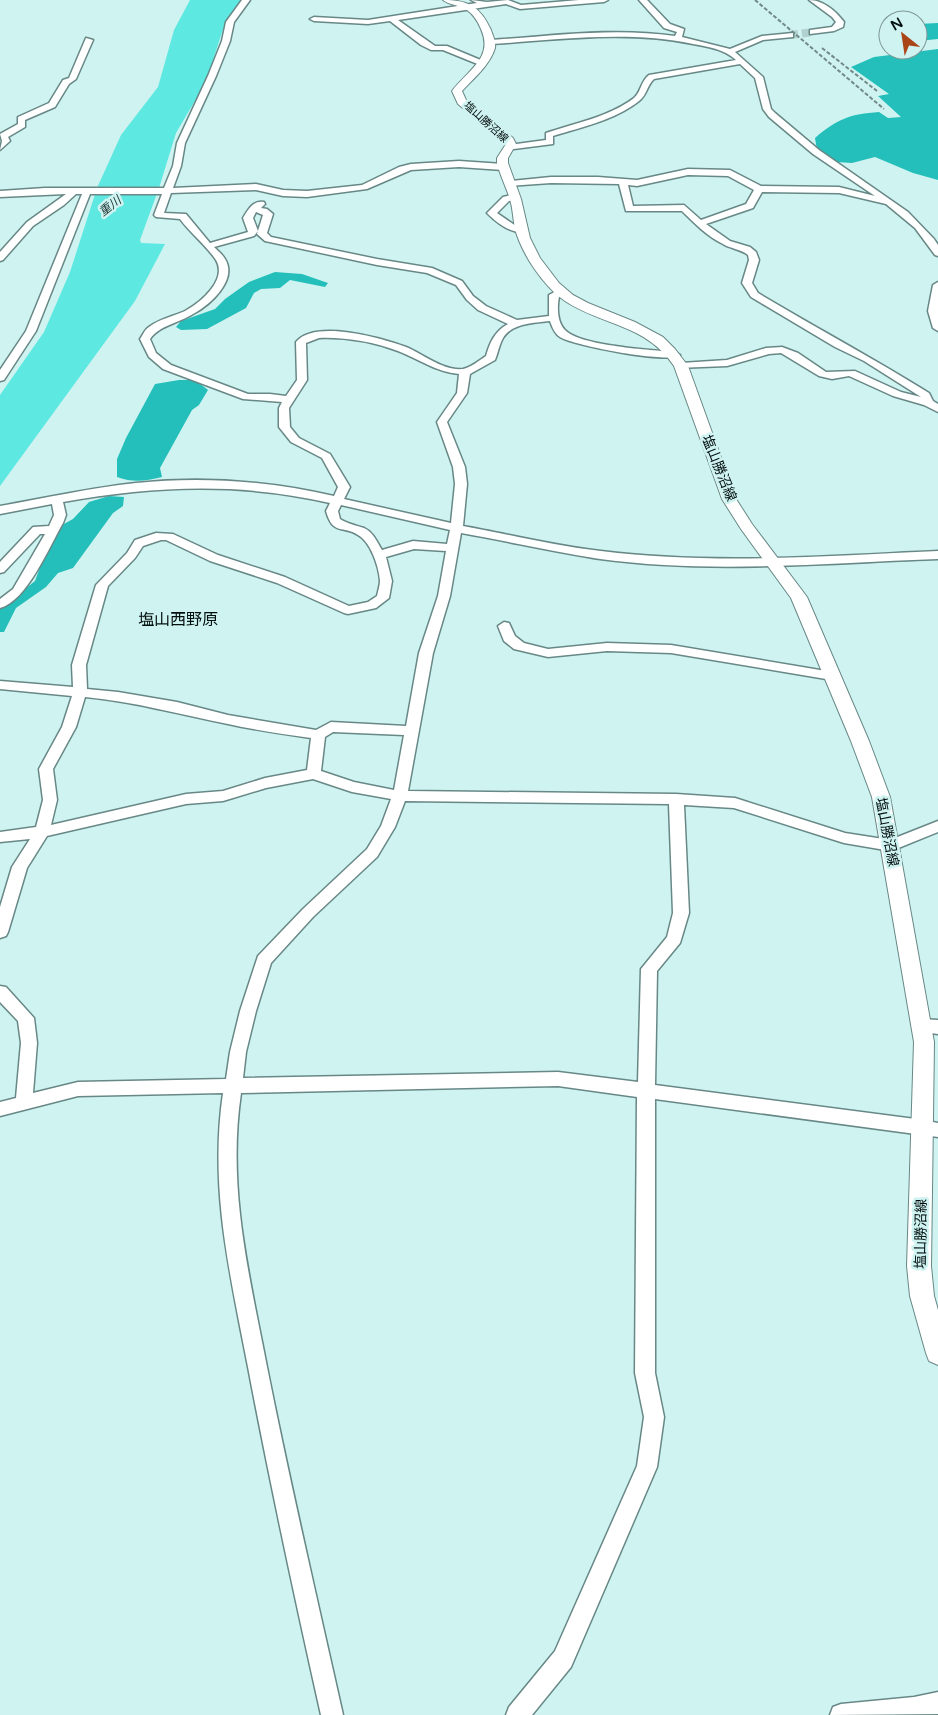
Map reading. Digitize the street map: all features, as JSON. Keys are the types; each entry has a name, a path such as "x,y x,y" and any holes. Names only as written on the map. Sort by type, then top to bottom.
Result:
{"main road":[{"path":"447,0 471,3 482,19 491,42"},
{"name":"塩山勝沼線","path":"491,42 489,52 457,91 462,102 509,140 509,148 502,159 503,167 513,190 522,230 545,273 561,292 584,306 639,327 660,341 678,361 729,499 746,526 798,597 860,741 881,797 930,1026 924,1042 931,1128 919,1266 922,1296 938,1354"}],"street":[{"path":"246,0 230,22 226,41 212,76 181,143 177,166 159,214 183,216 192,229 221,260 224,272 221,282 208,299 190,312 152,329 146,338 148,350 156,360 167,367 246,397 270,397 288,400"},
{"path":"314,19 368,22 471,3 508,2 520,7 604,0"},
{"path":"644,0 668,26 681,31 678,39"},
{"path":"813,0 840,22 840,25 834,29 813,32"},
{"path":"392,19 424,43 434,48 444,48 480,63"},
{"path":"491,42 616,34 647,35 678,39 730,51 760,76 768,109 772,115 810,148 911,218 928,234 938,253"},
{"path":"730,51 762,38 790,35"},
{"path":"0,147 6,141 3,136 22,125 21,120 52,105 66,82 72,79 89,40"},
{"path":"509,148 550,142 549,135 638,99 644,84 652,77 743,60"},
{"path":"0,194 168,191 256,187 282,193 307,194 364,188 410,167 459,164 503,167"},
{"path":"522,230 513,228 492,213 513,190 551,180 637,182 688,172 730,173 759,189 839,190 886,201"},
{"path":"623,182 629,209 679,207 690,212 700,223 727,243 747,249 754,254 747,283 754,295 839,345 868,359 925,395 928,403"},
{"path":"700,223 750,206 759,189"},
{"path":"0,378 31,331 87,191"},
{"path":"0,258 30,224 61,203 73,192"},
{"path":"208,246 251,234 253,231 248,218 253,209 264,203"},
{"path":"253,209 264,211 268,214 262,234 268,239 377,262 429,270 459,282 470,298 482,308 518,324"},
{"path":"0,240 15,241"},
{"path":"938,285 933,311 938,328"},
{"path":"561,292 554,295 554,318 559,329 575,340 678,361 742,360 756,353 782,350 830,376 844,372 852,373 897,394 928,403 938,409"},
{"path":"0,932 20,867 42,832 50,800 46,769 69,727 80,691 80,665 102,585 131,555 139,543 160,536 176,539 183,545 214,558 281,580 348,610 372,605 383,598 386,581 378,555 368,537 361,531 346,528 335,520 332,511 344,487 326,456 303,445 288,432 285,426 284,408 302,380 301,342 310,336 332,335 365,340 397,347 446,369 465,372 491,358 497,338 503,331 518,324 554,318"},
{"path":"332,1715 279,1478 233,1239 227,1183 227,1128 238,1052 248,1011 264,960 308,913 372,853 388,827 400,796 426,653 444,596 453,548 461,484 459,467 442,422 462,393 465,372"},
{"path":"0,510 135,487 209,483 260,487 338,500 456,528 600,555 690,562 774,562 938,555"},
{"path":"0,604 9,600 18,590 53,530 60,515 57,499"},
{"path":"0,569 36,530 53,530"},
{"path":"378,555 413,545 453,548"},
{"path":"504,626 509,638 519,646 532,650 548,652 607,647 671,649 761,666 832,676"},
{"path":"0,685 80,691 169,705 228,720 318,735 331,727 411,731"},
{"path":"314,774 318,735"},
{"path":"0,837 42,832 186,800 223,796 265,783 314,774 352,787 400,796 676,798 735,803 844,838 891,846 938,826"},
{"path":"517,1715 563,1660 647,1467 654,1417 645,1373 646,1090 649,969 674,939 681,913 676,798"},
{"path":"0,992 26,1018 29,1043 24,1102"},
{"path":"0,1109 78,1089 558,1079 931,1128"},
{"path":"840,1715 914,1708 938,1703"}],"shaded area":[{"path":"938,23 938,39 928,40 928,24"},
{"path":"938,49 938,180 913,173 875,157 852,163 836,162 817,150 815,138 830,126 844,119 860,114 879,112 888,118 901,117 878,96 889,94 851,67 878,56 878,60 928,60 928,50"},
{"path":"275,272 302,274 328,283 325,287 290,280 280,288 261,289 254,293 246,308 207,329 181,330 176,327 181,321 215,309 225,299 249,282"},
{"path":"179,380 195,380 208,390 199,405 192,410 160,468 162,477 140,481 117,477 117,459 155,384"},
{"path":"109,496 124,497 123,506 113,513 73,568 58,573 46,587 16,608 4,632 0,632 0,609 35,581 43,559 62,525 73,519 89,502"}],"water":[{"name":"重川","path":"190,0 242,0 225,23 206,82 176,133 140,240 141,243 165,244 135,301 0,486 0,395 44,332 70,272 97,188 121,135 158,87 174,30"}],"tunnel":[{"path":"790,35 813,32"}],"railway":[{"path":"755,0 884,109"},
{"path":"822,48 877,91"}],"district":[{"name":"塩山西野原","path":"178,620"}]}
